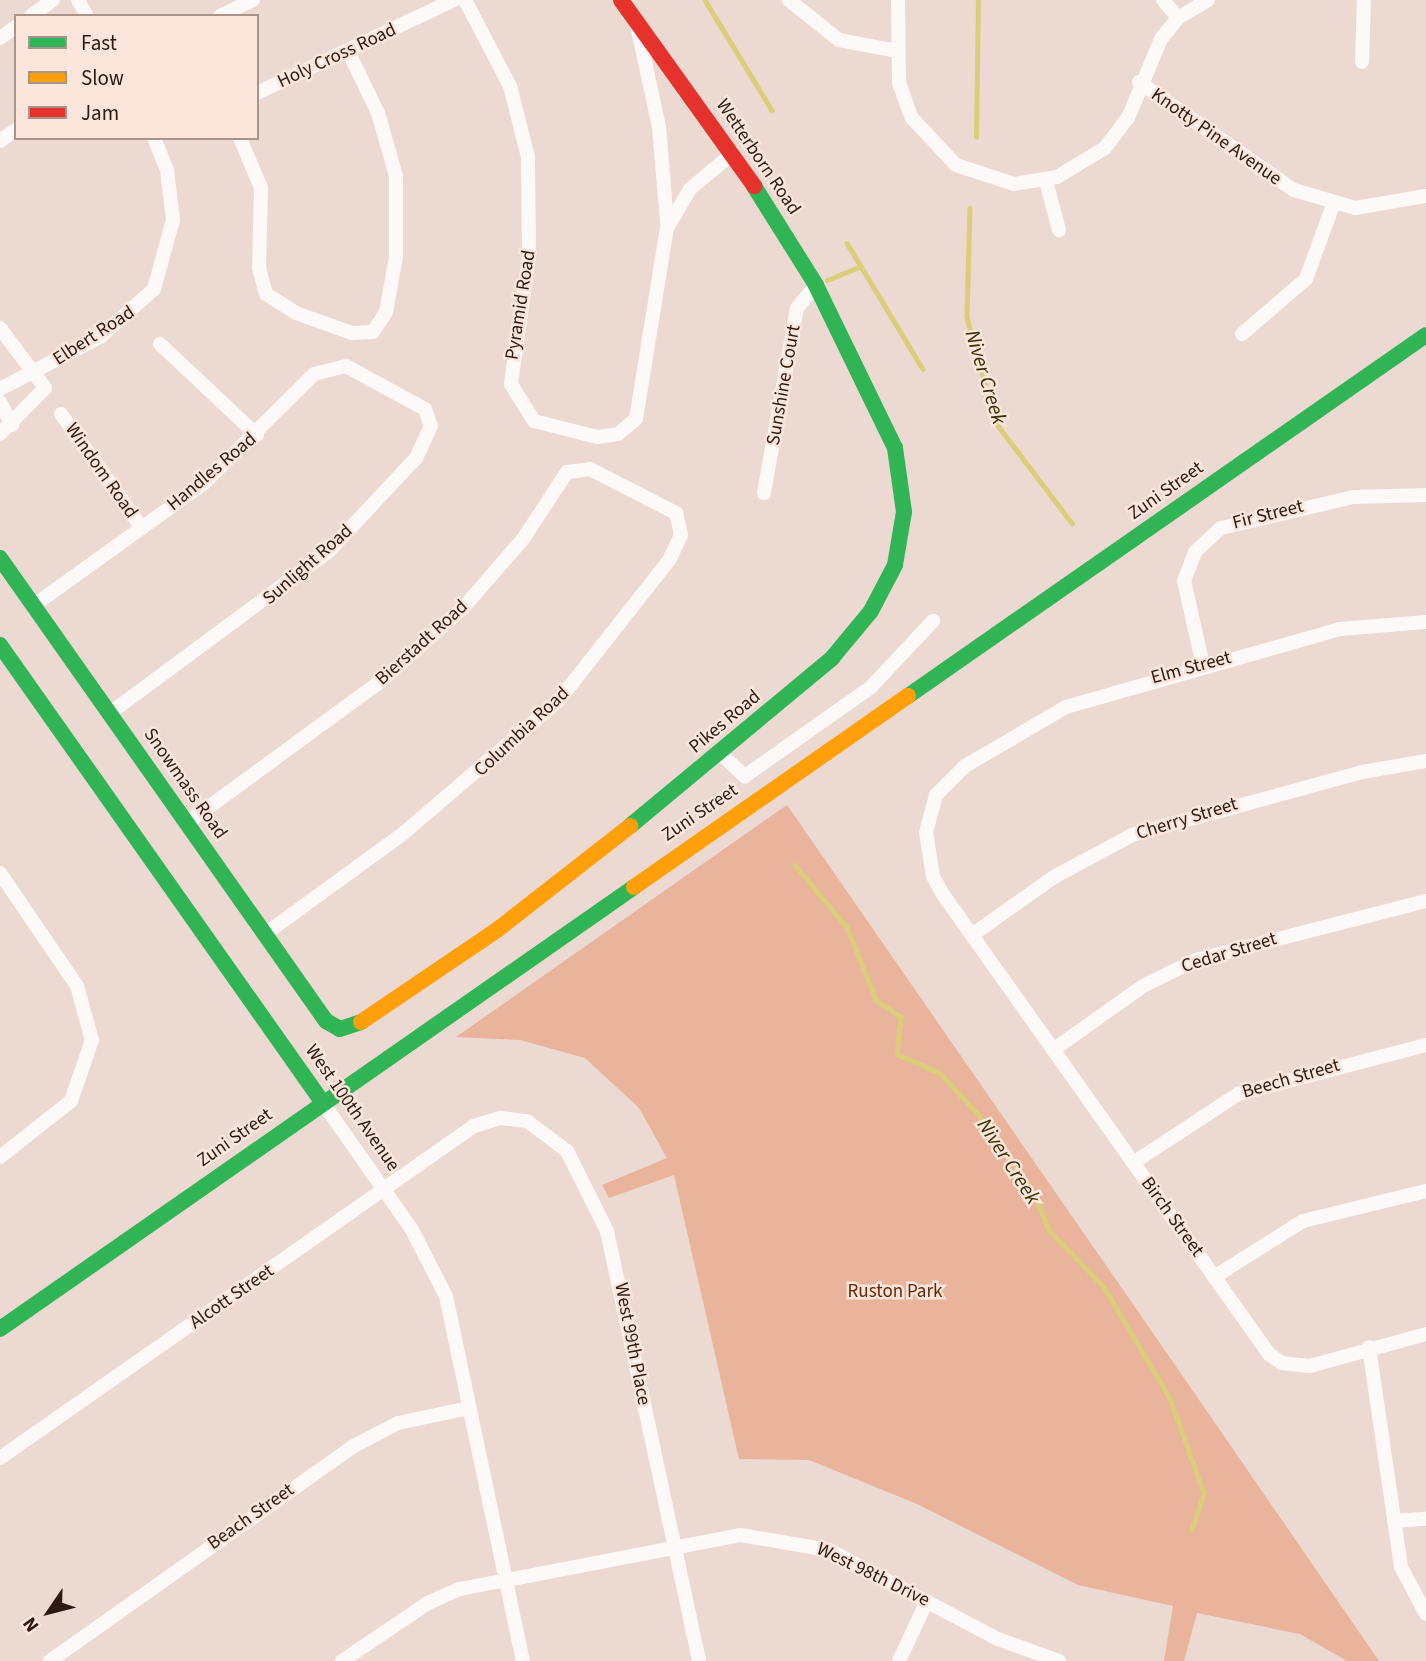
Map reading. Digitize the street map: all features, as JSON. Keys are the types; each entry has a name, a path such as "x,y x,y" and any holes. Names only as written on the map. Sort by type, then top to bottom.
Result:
{"street":[{"path":"34,14 53,0"},
{"path":"224,14 253,0"},
{"name":"Holy Cross Road","path":"259,92 454,0"},
{"name":"Pyramid Road","path":"465,0 510,86 528,156 530,243 511,384 534,421 597,437 618,434 636,419 667,228 690,189 733,153"},
{"name":"Wetterborn Road","path":"621,0 733,153 835,320"},
{"path":"789,0 839,40 898,51"},
{"path":"898,0 899,83 912,118 941,154 985,179 1046,181 1059,230"},
{"path":"1163,0 1178,18"},
{"name":"Knotty Pine Avenue","path":"1046,181 1105,148 1128,118 1139,82 1178,18 1208,0"},
{"path":"1362,62 1364,0"},
{"name":"Wetterborn Road","path":"637,23 659,127 667,228"},
{"path":"241,140 261,188 262,287 281,306 352,333 367,334 381,324 396,257 396,176 382,123 348,51"},
{"name":"Knotty Pine Avenue","path":"1139,82 1280,184 1332,205"},
{"name":"Elbert Road","path":"0,389 100,337 154,289 173,220 158,140"},
{"path":"1242,334 1306,279 1332,205 1426,196"},
{"name":"Sunshine Court","path":"764,494 797,308 816,285"},
{"name":"Pikes Road","path":"340,1029 368,1020 497,930 721,754 832,658 872,611 895,565 904,512 902,472 885,421 835,320"},
{"path":"0,433 12,425 45,388 38,371 2,334"},
{"name":"Zuni Street","path":"0,1329 1426,335"},
{"path":"160,344 257,435"},
{"name":"Handles Road","path":"33,606 142,528 257,435 324,369 346,366 389,386"},
{"name":"Sunlight Road","path":"110,713 279,593 399,478 431,426 425,409 389,386"},
{"path":"0,402 12,425"},
{"name":"Windom Road","path":"61,414 142,528"},
{"name":"Bierstadt Road","path":"187,823 381,681 463,608 523,539 567,472 581,466 632,490"},
{"name":"Columbia Road","path":"265,934 502,756 614,639 681,535 670,507 632,490"},
{"name":"Fir Street","path":"1203,665 1184,581 1195,552 1220,528 1353,497 1426,495"},
{"name":"Snowmass Road","path":"0,558 326,1021 340,1029"},
{"path":"721,754 745,776 871,687 933,621"},
{"name":"Elm Street","path":"972,761 1066,707 1203,665 1340,629 1426,622"},
{"name":"West 100th Avenue","path":"0,645 385,1191 446,1296 509,1579 523,1661"},
{"name":"Birch Street","path":"972,761 936,795 926,840 933,876 1252,1335 1282,1363 1310,1366 1426,1334"},
{"name":"Cherry Street","path":"972,935 1054,877 1132,835 1349,775 1426,761"},
{"path":"0,873 77,986 90,1013 92,1050 61,1113 0,1157"},
{"name":"Cedar Street","path":"1053,1050 1143,986 1196,960 1426,901"},
{"name":"Beech Street","path":"1133,1163 1238,1094 1426,1045"},
{"name":"West 99th Place","path":"463,1133 501,1118 527,1121 556,1139 587,1184 620,1284 671,1545 699,1661"},
{"name":"Alcott Street","path":"0,1458 385,1191 463,1133"},
{"path":"1214,1277 1303,1221 1426,1192"},
{"path":"1369,1348 1401,1567 1426,1614"},
{"name":"Beach Street","path":"50,1661 369,1437 469,1408"},
{"path":"1394,1521 1426,1519"},
{"name":"West 98th Drive","path":"342,1661 428,1603 509,1579 671,1545 740,1535 807,1543 998,1639 1059,1661"},
{"path":"899,1661 927,1601"}],"green space":[{"name":"Ruston Park","path":"787,805 1379,1661 1347,1661 1300,1634 1197,1613 1184,1661 1164,1661 1173,1606 1078,1585 917,1504 809,1460 739,1459 674,1175 609,1198 602,1185 667,1158 639,1108 585,1058 520,1040 456,1037"}],"waterway":[{"path":"705,0 772,110"},
{"name":"Niver Creek","path":"976,137 978,0"},
{"name":"Niver Creek","path":"970,208 967,317 996,423 1072,523"},
{"path":"847,243 923,369"},
{"path":"827,280 860,267"},
{"name":"Niver Creek","path":"795,865 847,927 876,1000 901,1017 897,1054 940,1073 978,1114 1030,1186 1050,1231 1104,1287 1170,1398 1204,1493 1192,1530"}],"traffic: fast":[{"path":"630,826 832,658 871,611 895,565 904,512 895,448 816,285 754,186"},
{"path":"908,696 1426,335"},
{"path":"0,558 326,1021 340,1029 361,1022"},
{"path":"0,645 323,1103"},
{"path":"0,1329 634,887"}],"traffic: slow":[{"path":"634,887 908,696"},
{"path":"361,1022 497,930 630,826"}],"traffic: jam":[{"path":"621,0 754,186"}]}
